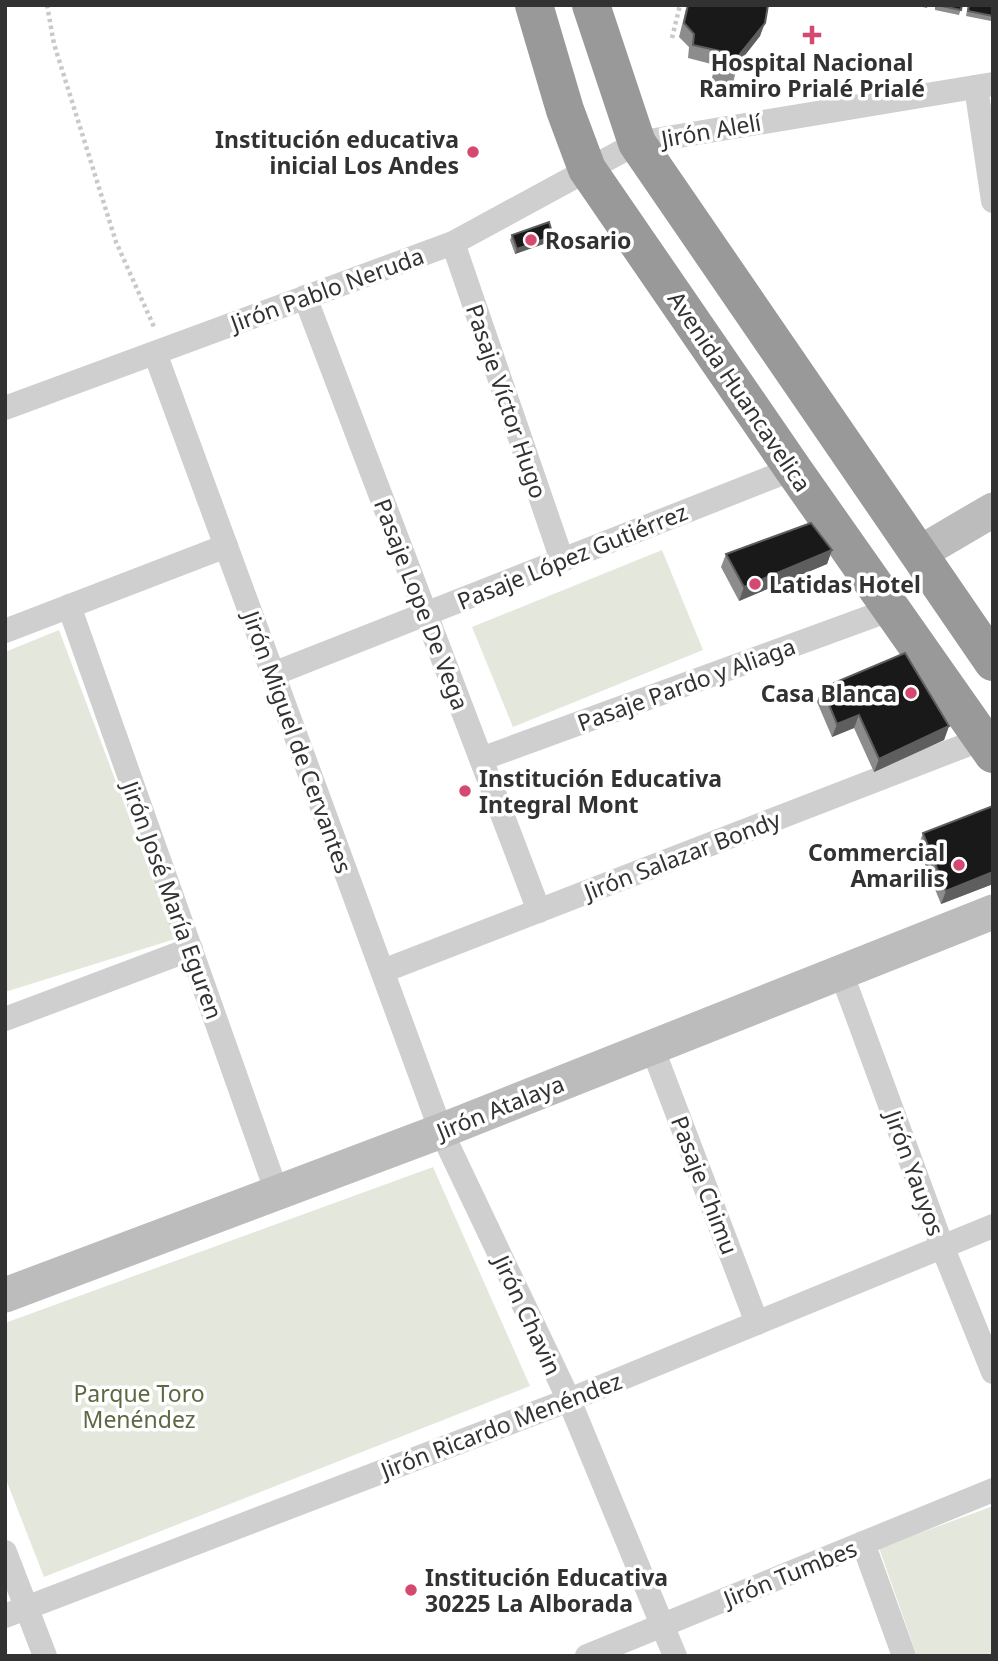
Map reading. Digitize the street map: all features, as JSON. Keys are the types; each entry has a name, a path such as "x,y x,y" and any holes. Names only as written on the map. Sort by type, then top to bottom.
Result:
{"highway":[{"name":"Avenida Huancavelica","path":"534,5 565,110 587,169 988,747"},
{"path":"591,5 637,143 993,662"}],"street":[{"name":"Jirón Alelí","path":"637,143 984,86"},
{"path":"984,86 993,201"},
{"name":"Jirón Pablo Neruda","path":"5,408 453,243 637,143"},
{"name":"Pasaje Víctor Hugo","path":"453,243 562,560"},
{"name":"Pasaje Lope De Vega","path":"305,297 540,911"},
{"name":"Jirón Miguel de Cervantes","path":"159,351 226,546 441,1131"},
{"name":"Pasaje López Gutiérrez","path":"274,674 793,469"},
{"path":"918,554 993,510"},
{"path":"5,631 226,546"},
{"name":"Jirón José María Eguren","path":"69,606 277,1193"},
{"name":"Pasaje Pardo y Aliaga","path":"481,759 891,609"},
{"name":"Jirón Salazar Bondy","path":"383,971 988,747"},
{"name":"Jirón Atalaya","path":"5,1295 441,1131 993,912"},
{"path":"5,1019 191,949"},
{"name":"Jirón Yauyos","path":"841,972 942,1246 993,1372"},
{"name":"Pasaje Chimu","path":"652,1047 757,1322"},
{"name":"Jirón Chavin","path":"441,1131 569,1400 675,1656"},
{"name":"Jirón Ricardo Menéndez","path":"16,1612 569,1400 993,1226"},
{"name":"Jirón Tumbes","path":"587,1656 993,1490"},
{"path":"863,1543 904,1656"},
{"path":"5,1552 16,1612 45,1656"}],"path":[{"path":"47,5 54,44 116,242 159,351"},
{"path":"672,38 680,5"}],"green space":[{"path":"662,550 703,650 513,727 472,627"},
{"path":"59,630 175,939 5,992 5,652"},
{"name":"Parque Toro Menéndez","path":"433,1167 530,1386 44,1577 5,1477 5,1323"},
{"path":"993,1506 993,1656 917,1656 879,1548"}],"building":[{"path":"688,5 768,5 765,23 740,54 737,72 716,69 720,51 693,45 694,34 684,23"},
{"path":"937,5 962,5 961,10"},
{"path":"969,5 993,5 993,16 968,11"},
{"name":"Rosario","path":"549,222 553,236 517,249 512,235"},
{"name":"Latidas Hotel","path":"811,523 832,550 744,587 726,554"},
{"path":"905,653 949,726 879,759 859,715 837,724 822,688"},
{"name":"Commercial Amarilis","path":"993,806 993,872 946,891 923,833"}],"place":[{"name":"Hospital Nacional Ramiro Prialé Prialé","path":"812,35"},
{"name":"Institución educativa inicial Los Andes","path":"473,152"},
{"name":"Rosario","path":"531,240"},
{"name":"Latidas Hotel","path":"755,584"},
{"name":"Casa Blanca","path":"911,693"},
{"name":"Institución Educativa Integral Mont","path":"465,791"},
{"name":"Commercial Amarilis","path":"959,865"},
{"name":"Institución Educativa 30225 La Alborada","path":"411,1590"}]}
